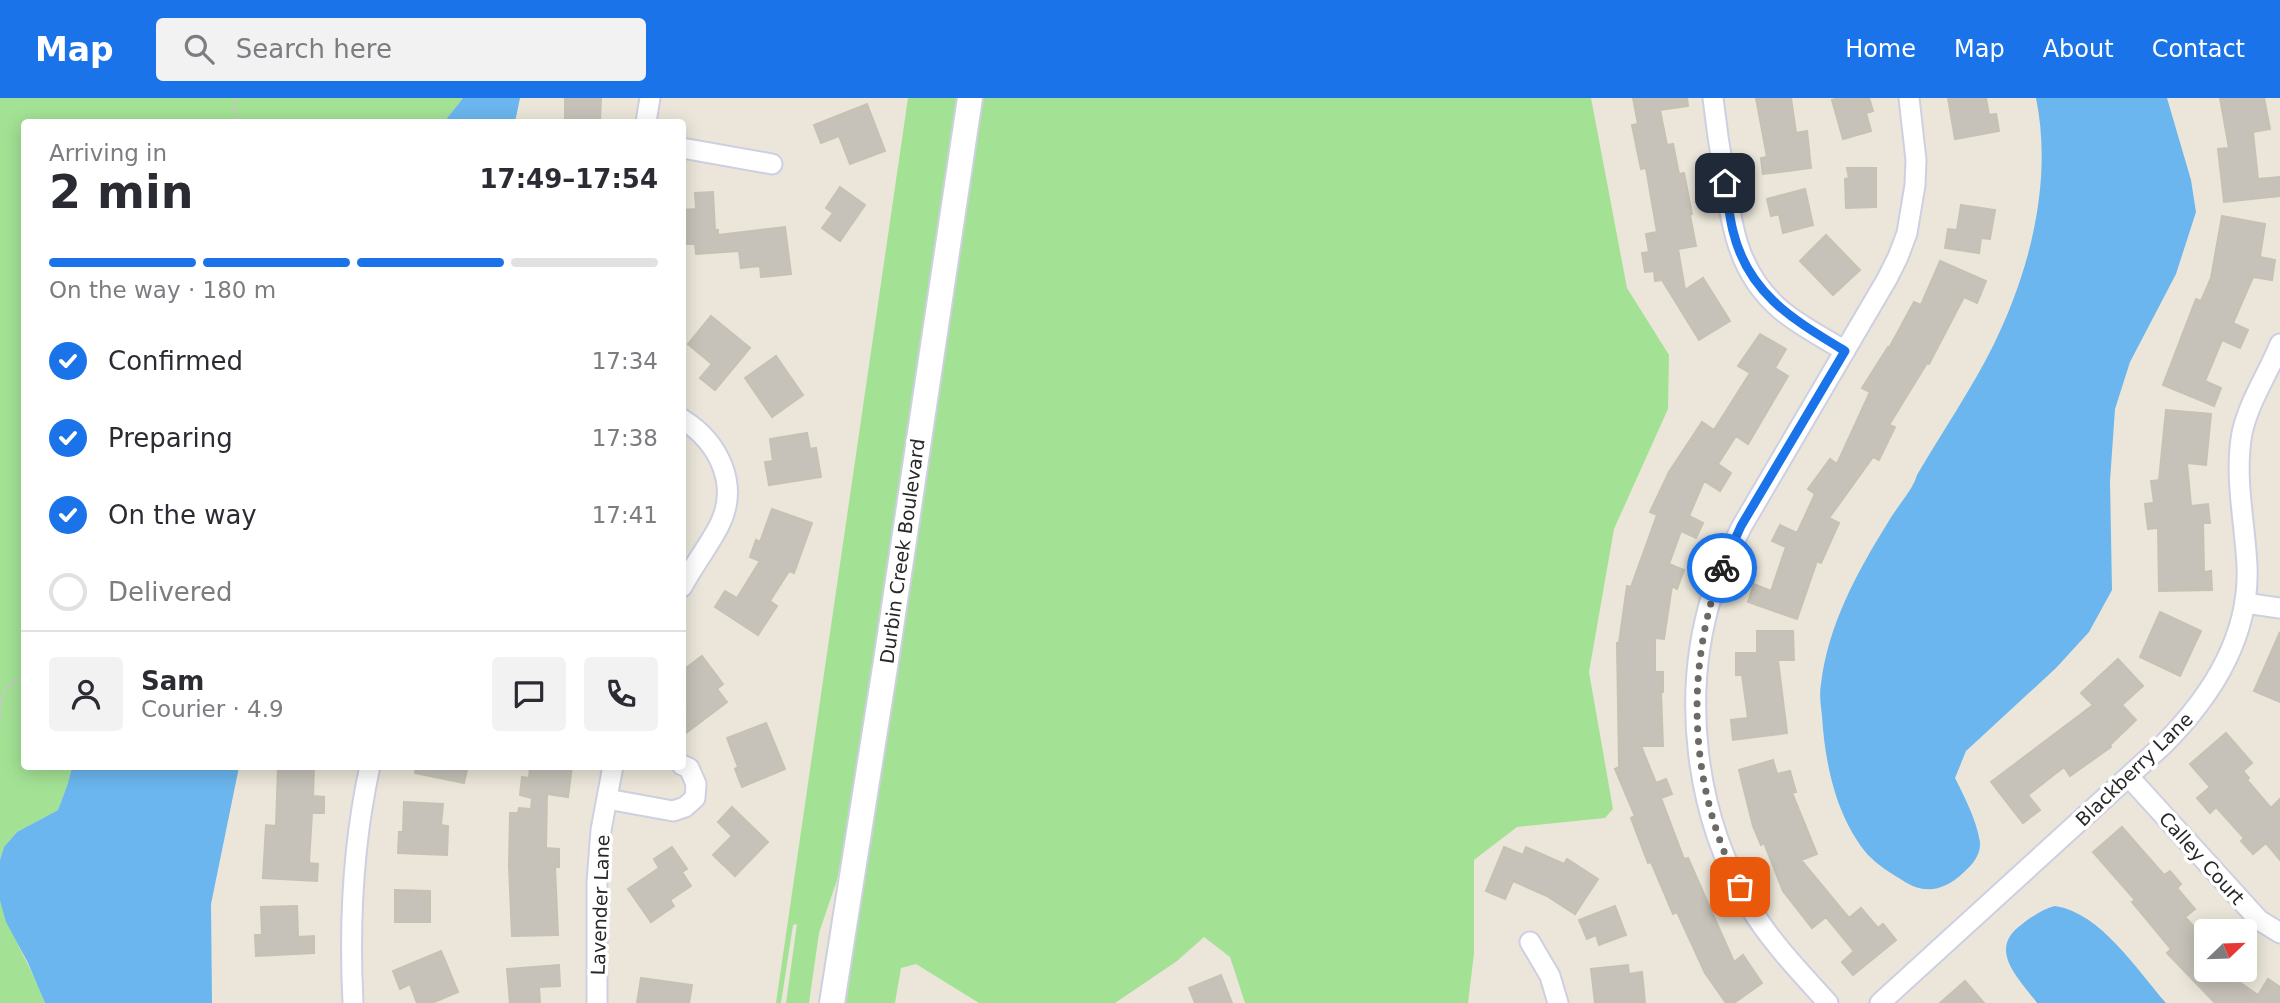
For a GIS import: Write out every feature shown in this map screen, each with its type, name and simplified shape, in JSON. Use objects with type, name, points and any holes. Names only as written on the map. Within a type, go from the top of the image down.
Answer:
[{"type":"street","points":[[646,119],[650,98]]},
{"type":"street","name":"Durbin Creek Boulevard","points":[[832,1003],[970,98]]},
{"type":"street","points":[[1713,98],[1732,231],[1750,274],[1780,309],[1845,351]]},
{"type":"street","points":[[1828,1003],[1765,930],[1732,871],[1716,830],[1705,789],[1696,716],[1697,685],[1702,640],[1712,595],[1725,560],[1741,526],[1887,279],[1907,233],[1916,185],[1909,98]]},
{"type":"street","points":[[686,149],[772,164]]},
{"type":"street","name":"Blackberry Lane","points":[[1880,1003],[2129,777],[2188,720],[2209,691],[2234,642],[2245,603],[2247,569],[2239,457],[2242,432],[2249,408],[2280,344]]},
{"type":"street","points":[[686,422],[702,433],[716,451],[725,472],[727,494],[719,526],[686,580]]},
{"type":"street","points":[[2245,603],[2280,608]]},
{"type":"street","points":[[607,799],[673,811],[685,807],[695,798],[696,784],[686,767]]},
{"type":"street","points":[[353,1003],[352,906],[369,770]]},
{"type":"street","name":"Lavender Lane","points":[[597,1003],[597,881],[612,770]]},
{"type":"street","name":"Calley Court","points":[[2129,777],[2259,920],[2280,933]]},
{"type":"street","points":[[1530,942],[1550,976],[1558,1003]]},
{"type":"path","points":[[236,98],[234,107],[236,119]]},
{"type":"path","points":[[0,721],[0,698],[4,689],[21,678]]},
{"type":"green space","points":[[0,98],[463,98],[446,119],[21,119],[21,770],[71,770],[58,810],[17,832],[4,847],[0,860]]},
{"type":"green space","points":[[908,98],[961,98],[866,728],[837,880],[819,933],[809,1003],[786,1003],[797,924],[793,925],[781,1003],[776,1003]]},
{"type":"green space","points":[[981,98],[1591,98],[1627,288],[1669,355],[1668,409],[1614,529],[1589,672],[1613,809],[1605,818],[1517,827],[1474,860],[1474,953],[1468,1003],[1245,1003],[1230,957],[1204,937],[1177,961],[1115,1003],[979,1003],[916,964],[901,968],[895,1003],[846,1003]]},
{"type":"green space","points":[[0,901],[10,927],[45,1003],[0,1003]]},
{"type":"water","points":[[463,98],[520,98],[516,119],[446,119]]},
{"type":"water","points":[[2036,98],[2167,98],[2191,180],[2196,212],[2176,274],[2130,362],[2115,409],[2110,481],[2112,590],[2089,632],[2056,668],[1966,751],[1955,778],[1976,825],[1979,851],[1973,863],[1949,884],[1934,889],[1918,888],[1889,872],[1868,855],[1848,824],[1829,771],[1820,700],[1821,684],[1830,642],[1854,581],[1966,395],[1993,346],[2018,287],[2035,225],[2040,193],[2041,129]]},
{"type":"water","points":[[71,770],[238,770],[211,904],[212,1003],[45,1003],[6,922],[0,901],[0,860],[4,847],[17,832],[58,810]]},
{"type":"water","points":[[2055,906],[2088,919],[2102,931],[2130,959],[2166,1003],[2037,1003],[2015,974],[2006,954],[2007,944],[2011,935],[2021,925]]},
{"type":"building","points":[[565,98],[601,98],[600,119],[565,119]]},
{"type":"building","points":[[1633,98],[1687,98],[1688,106],[1660,110],[1667,145],[1673,144],[1679,174],[1684,173],[1692,214],[1690,215],[1696,246],[1678,249],[1685,290],[1703,278],[1730,321],[1699,340],[1662,280],[1655,281],[1654,271],[1645,272],[1642,253],[1649,252],[1646,234],[1657,232],[1646,168],[1641,169],[1632,125],[1638,124]]},
{"type":"building","points":[[1756,98],[1791,98],[1796,133],[1807,131],[1811,168],[1763,174],[1761,158],[1767,157]]},
{"type":"building","points":[[1869,98],[1873,111],[1866,113],[1871,131],[1843,139],[1832,100]]},
{"type":"building","points":[[1948,98],[1986,98],[1989,115],[1996,114],[1999,131],[1955,139]]},
{"type":"building","points":[[2220,98],[2264,98],[2270,129],[2253,132],[2258,179],[2279,177],[2280,196],[2224,202],[2218,149],[2229,148]]},
{"type":"building","points":[[867,104],[885,151],[850,164],[839,136],[821,143],[814,125]]},
{"type":"building","points":[[1847,168],[1876,168],[1876,207],[1846,208],[1845,179],[1849,178]]},
{"type":"building","points":[[840,187],[865,205],[840,241],[822,228],[833,213],[826,208]]},
{"type":"building","points":[[1805,189],[1813,225],[1783,233],[1779,214],[1771,216],[1767,199]]},
{"type":"building","points":[[713,192],[715,230],[718,230],[718,235],[785,227],[791,274],[761,277],[760,266],[741,268],[739,251],[696,254],[695,244],[686,244],[686,210],[696,209],[695,193]]},
{"type":"building","points":[[1961,205],[1995,210],[1990,239],[1981,238],[1979,253],[1945,248],[1948,229],[1957,230]]},
{"type":"building","points":[[2222,216],[2265,224],[2260,257],[2275,260],[2272,280],[2253,277],[2233,323],[2248,330],[2240,348],[2222,340],[2205,381],[2221,388],[2214,406],[2163,385],[2196,299],[2201,301],[2211,278]]},
{"type":"building","points":[[1826,235],[1860,270],[1833,295],[1800,261]]},
{"type":"building","points":[[1940,261],[1986,281],[1977,303],[1964,297],[1929,364],[1927,363],[1889,425],[1895,427],[1879,460],[1873,457],[1829,518],[1839,523],[1821,563],[1817,561],[1797,619],[1748,602],[1754,584],[1771,591],[1786,547],[1772,541],[1780,525],[1797,533],[1815,494],[1808,489],[1830,459],[1837,464],[1870,392],[1862,388],[1889,348],[1914,302],[1921,305]]},
{"type":"building","points":[[711,316],[750,348],[715,390],[700,378],[712,364],[688,344]]},
{"type":"building","points":[[1760,334],[1786,349],[1775,368],[1788,376],[1748,444],[1736,436],[1718,464],[1731,473],[1720,491],[1704,481],[1689,516],[1703,523],[1696,538],[1681,531],[1669,564],[1684,570],[1677,589],[1672,586],[1664,639],[1655,638],[1655,672],[1663,672],[1663,746],[1641,746],[1656,783],[1666,779],[1672,794],[1661,798],[1684,859],[1688,858],[1734,962],[1743,955],[1762,983],[1734,1003],[1726,1003],[1705,973],[1677,912],[1673,914],[1651,862],[1648,863],[1631,818],[1635,816],[1615,769],[1619,767],[1617,643],[1627,586],[1631,587],[1657,515],[1650,512],[1669,472],[1702,422],[1714,430],[1750,373],[1738,366]]},
{"type":"building","points":[[776,356],[803,395],[772,417],[745,378]]},
{"type":"building","points":[[2166,410],[2211,414],[2206,465],[2187,463],[2191,506],[2208,504],[2210,523],[2203,523],[2204,572],[2211,571],[2212,590],[2159,591],[2158,528],[2148,529],[2145,504],[2154,503],[2151,481],[2159,480]]},
{"type":"building","points":[[807,433],[810,449],[816,448],[821,477],[769,485],[765,462],[773,461],[770,439]]},
{"type":"building","points":[[772,509],[812,523],[794,573],[789,571],[770,601],[777,606],[758,635],[715,607],[725,591],[737,598],[760,561],[750,557],[756,540],[760,542]]},
{"type":"building","points":[[2160,612],[2201,631],[2180,676],[2140,657]]},
{"type":"building","points":[[1757,631],[1793,631],[1794,660],[1778,660],[1787,733],[1733,740],[1731,720],[1748,718],[1742,675],[1736,675],[1736,653],[1757,653]]},
{"type":"building","points":[[2280,632],[2280,702],[2254,691]]},
{"type":"building","points":[[702,656],[723,684],[717,689],[727,702],[686,733],[688,708],[686,668]]},
{"type":"building","points":[[2118,659],[2143,686],[2122,705],[2136,720],[2111,747],[2070,776],[2064,767],[2028,795],[2040,810],[2023,823],[1991,782],[2093,705],[2081,693]]},
{"type":"building","points":[[766,723],[785,769],[742,787],[727,738]]},
{"type":"building","points":[[2226,733],[2252,763],[2243,771],[2249,778],[2247,780],[2271,808],[2280,799],[2280,860],[2266,843],[2253,854],[2241,841],[2244,838],[2216,807],[2210,813],[2197,798],[2210,787],[2190,764]]},
{"type":"building","points":[[1773,760],[1777,774],[1790,771],[1796,792],[1792,793],[1817,854],[1801,860],[1849,918],[1861,908],[1878,928],[1883,924],[1896,940],[1853,975],[1842,962],[1854,951],[1826,917],[1812,928],[1783,891],[1764,843],[1761,845],[1753,826],[1739,770]]},
{"type":"building","points":[[278,770],[314,770],[313,796],[324,797],[324,813],[312,813],[309,863],[318,864],[317,881],[263,878],[266,825],[276,826]]},
{"type":"building","points":[[415,770],[467,770],[464,783],[415,773]]},
{"type":"building","points":[[530,770],[571,770],[568,797],[547,794],[546,848],[559,849],[559,867],[555,867],[558,935],[512,936],[510,813],[518,813],[519,808],[531,809],[532,798],[520,795],[522,777],[529,778]]},
{"type":"building","points":[[404,802],[443,804],[441,825],[448,826],[447,855],[398,853],[399,832],[403,832]]},
{"type":"building","points":[[732,807],[768,842],[735,876],[713,855],[732,836],[718,822]]},
{"type":"building","points":[[2122,827],[2164,875],[2170,871],[2181,884],[2177,888],[2195,909],[2185,917],[2194,927],[2194,981],[2167,953],[2171,949],[2132,902],[2135,900],[2093,852]]},
{"type":"building","points":[[672,847],[687,869],[682,872],[691,886],[670,900],[674,906],[651,922],[628,889],[659,868],[654,859]]},
{"type":"building","points":[[1504,847],[1523,855],[1526,847],[1564,864],[1567,859],[1598,879],[1575,914],[1547,896],[1513,881],[1505,899],[1486,891]]},
{"type":"building","points":[[395,890],[430,891],[430,922],[395,922]]},
{"type":"building","points":[[297,906],[298,937],[314,936],[314,953],[256,956],[255,935],[262,935],[261,907]]},
{"type":"building","points":[[1615,906],[1626,935],[1599,945],[1596,935],[1587,939],[1579,920]]},
{"type":"building","points":[[441,951],[458,992],[432,1003],[417,1003],[410,984],[400,989],[393,971]]},
{"type":"building","points":[[559,965],[560,986],[539,987],[540,1003],[510,1003],[507,969]]},
{"type":"building","points":[[1628,965],[1629,974],[1642,972],[1645,1003],[1595,1003],[1591,969]]},
{"type":"building","points":[[1221,975],[1232,1003],[1195,1003],[1189,988]]},
{"type":"building","points":[[641,978],[692,985],[689,1003],[637,1003]]},
{"type":"building","points":[[2268,979],[2280,987],[2280,1003],[2215,1003],[2195,982],[2239,982],[2258,995]]},
{"type":"building","points":[[1965,981],[1984,1003],[1940,1003]]},
{"type":"way so far","points":[[1722,568],[1712,595],[1702,640],[1696,716],[1705,789],[1716,830],[1740,887]]},
{"type":"route","points":[[1722,568],[1741,526],[1845,351],[1780,309],[1750,274],[1732,231],[1725,183]]}]
